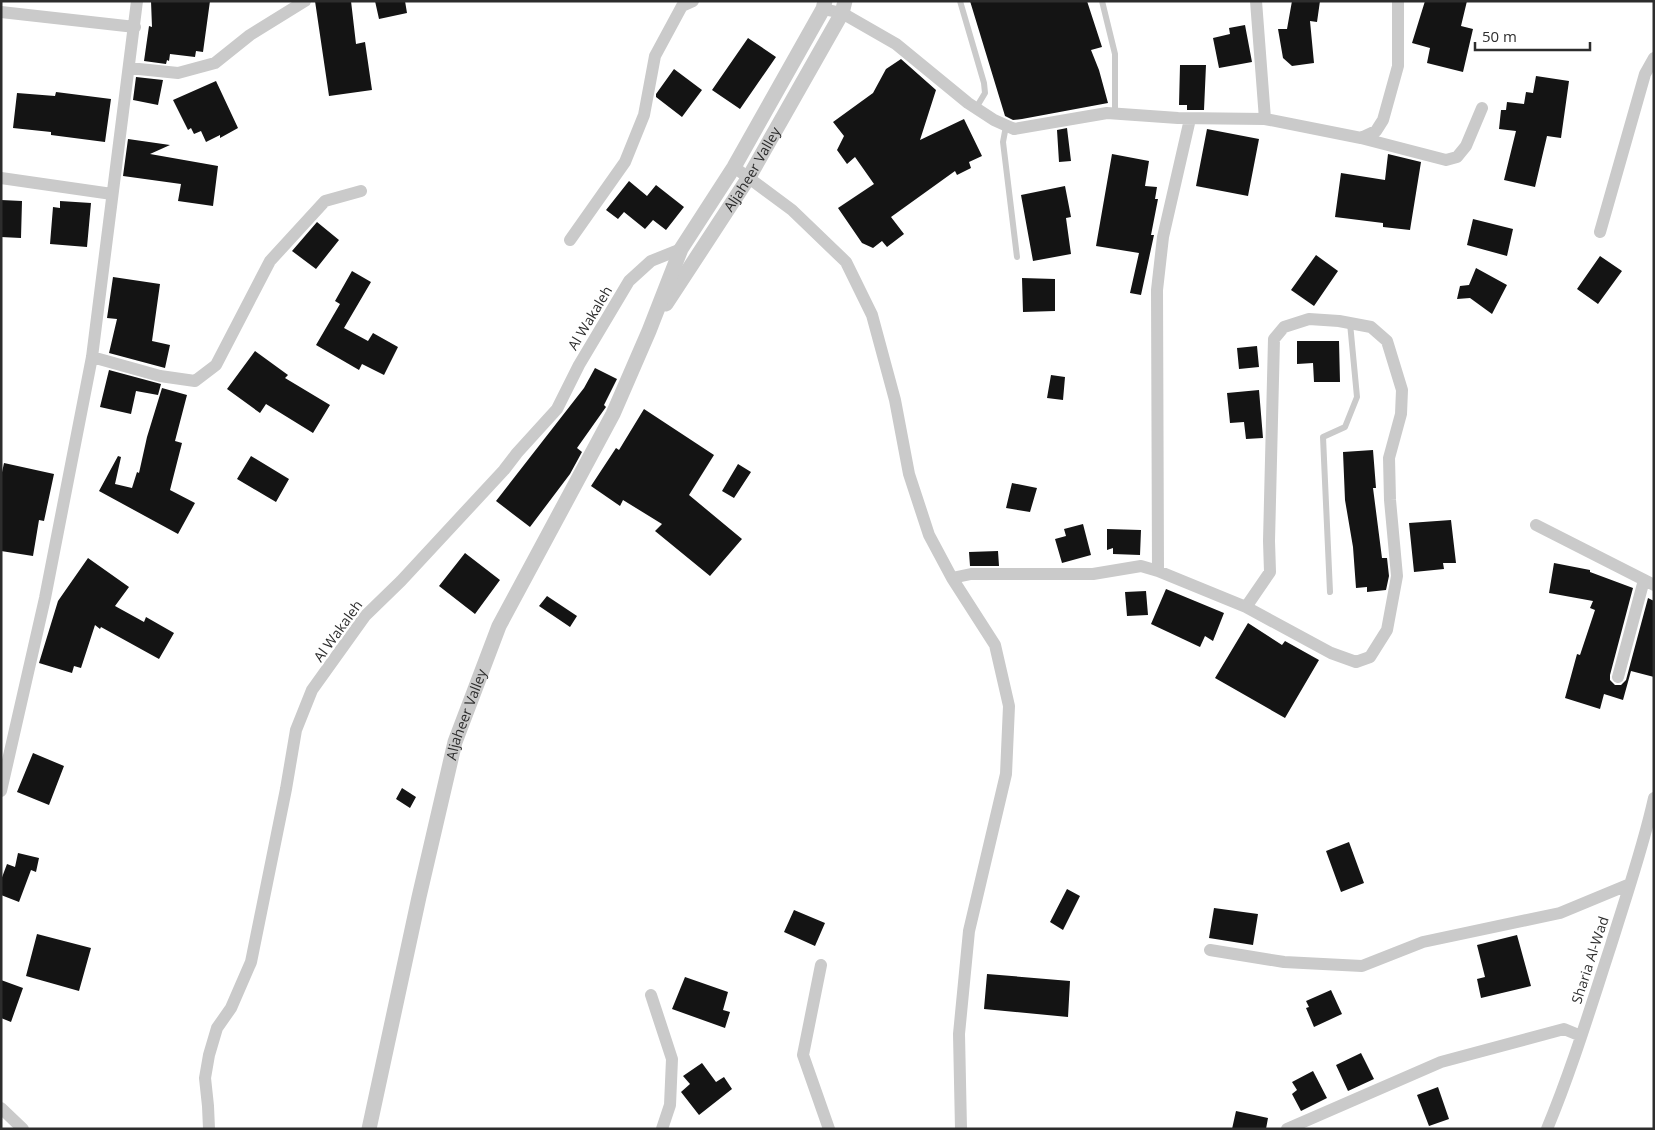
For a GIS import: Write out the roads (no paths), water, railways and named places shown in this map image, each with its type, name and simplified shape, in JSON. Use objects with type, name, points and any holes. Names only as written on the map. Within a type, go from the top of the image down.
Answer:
[{"type":"street","points":[[1,791],[45,598],[92,357],[137,1]]},
{"type":"street","points":[[129,68],[178,73],[215,63],[250,35],[304,1]]},
{"type":"street","points":[[570,240],[625,162],[644,115],[655,56],[682,6],[692,1]]},
{"type":"street","points":[[1256,1],[1265,119]]},
{"type":"street","points":[[1361,138],[1376,131],[1383,120],[1398,66],[1398,1]]},
{"type":"street","points":[[824,5],[844,7],[896,44],[976,108],[994,120],[1014,129],[1107,113],[1190,118],[1265,119],[1361,138],[1446,160],[1457,157],[1466,146],[1482,108]]},
{"type":"street","name":"Aljaheer Valley","points":[[369,1129],[419,897],[455,742],[499,626],[613,414],[681,249],[734,167],[824,5]]},
{"type":"street","name":"Aljaheer Valley","points":[[649,330],[749,177],[844,7]]},
{"type":"street","points":[[1,12],[135,27]]},
{"type":"street","points":[[1600,232],[1645,74],[1654,58]]},
{"type":"street","points":[[1158,571],[1157,290],[1163,237],[1190,118]]},
{"type":"street","points":[[734,167],[792,210],[846,262],[872,314],[896,400],[909,474],[929,535],[952,578],[995,645],[1010,706],[1006,774],[969,931],[959,1034],[960,1129]]},
{"type":"street","points":[[1,178],[112,194]]},
{"type":"street","points":[[92,357],[160,376],[195,381],[216,365],[270,261],[325,201],[361,191]]},
{"type":"street","name":"Al Wakaleh","points":[[209,1129],[205,1078],[209,1055],[218,1028],[231,1008],[251,962],[296,730],[312,690],[365,616],[401,581],[504,470],[557,409],[579,365],[630,281],[651,261],[681,249]]},
{"type":"street","points":[[952,578],[971,574],[1093,574],[1141,566],[1158,571],[1246,607],[1331,654],[1356,662],[1370,657],[1387,630],[1397,576],[1390,500],[1389,458],[1401,414],[1402,390],[1387,341],[1371,328],[1339,320],[1309,319],[1284,327],[1274,339],[1269,541],[1270,572],[1246,607]]},
{"type":"street","points":[[1536,525],[1649,582],[1618,677]]},
{"type":"street","name":"Sharia Al-Wad","points":[[1547,1129],[1581,1036],[1630,884],[1650,831],[1654,798]]},
{"type":"street","points":[[1210,950],[1284,962],[1362,966],[1424,942],[1560,913],[1630,884]]},
{"type":"street","points":[[821,965],[803,1055],[829,1129]]},
{"type":"street","points":[[650,995],[672,1059],[670,1105],[662,1129]]},
{"type":"street","points":[[1287,1129],[1441,1062],[1564,1029],[1581,1036]]},
{"type":"street","points":[[1,1108],[23,1129]]},
{"type":"lane","points":[[960,1],[984,83],[985,93],[976,108]]},
{"type":"lane","points":[[1102,1],[1115,54],[1115,114]]},
{"type":"lane","points":[[1006,126],[1004,142],[1017,257]]},
{"type":"lane","points":[[1330,592],[1323,437],[1345,427],[1357,397],[1350,323]]}]
